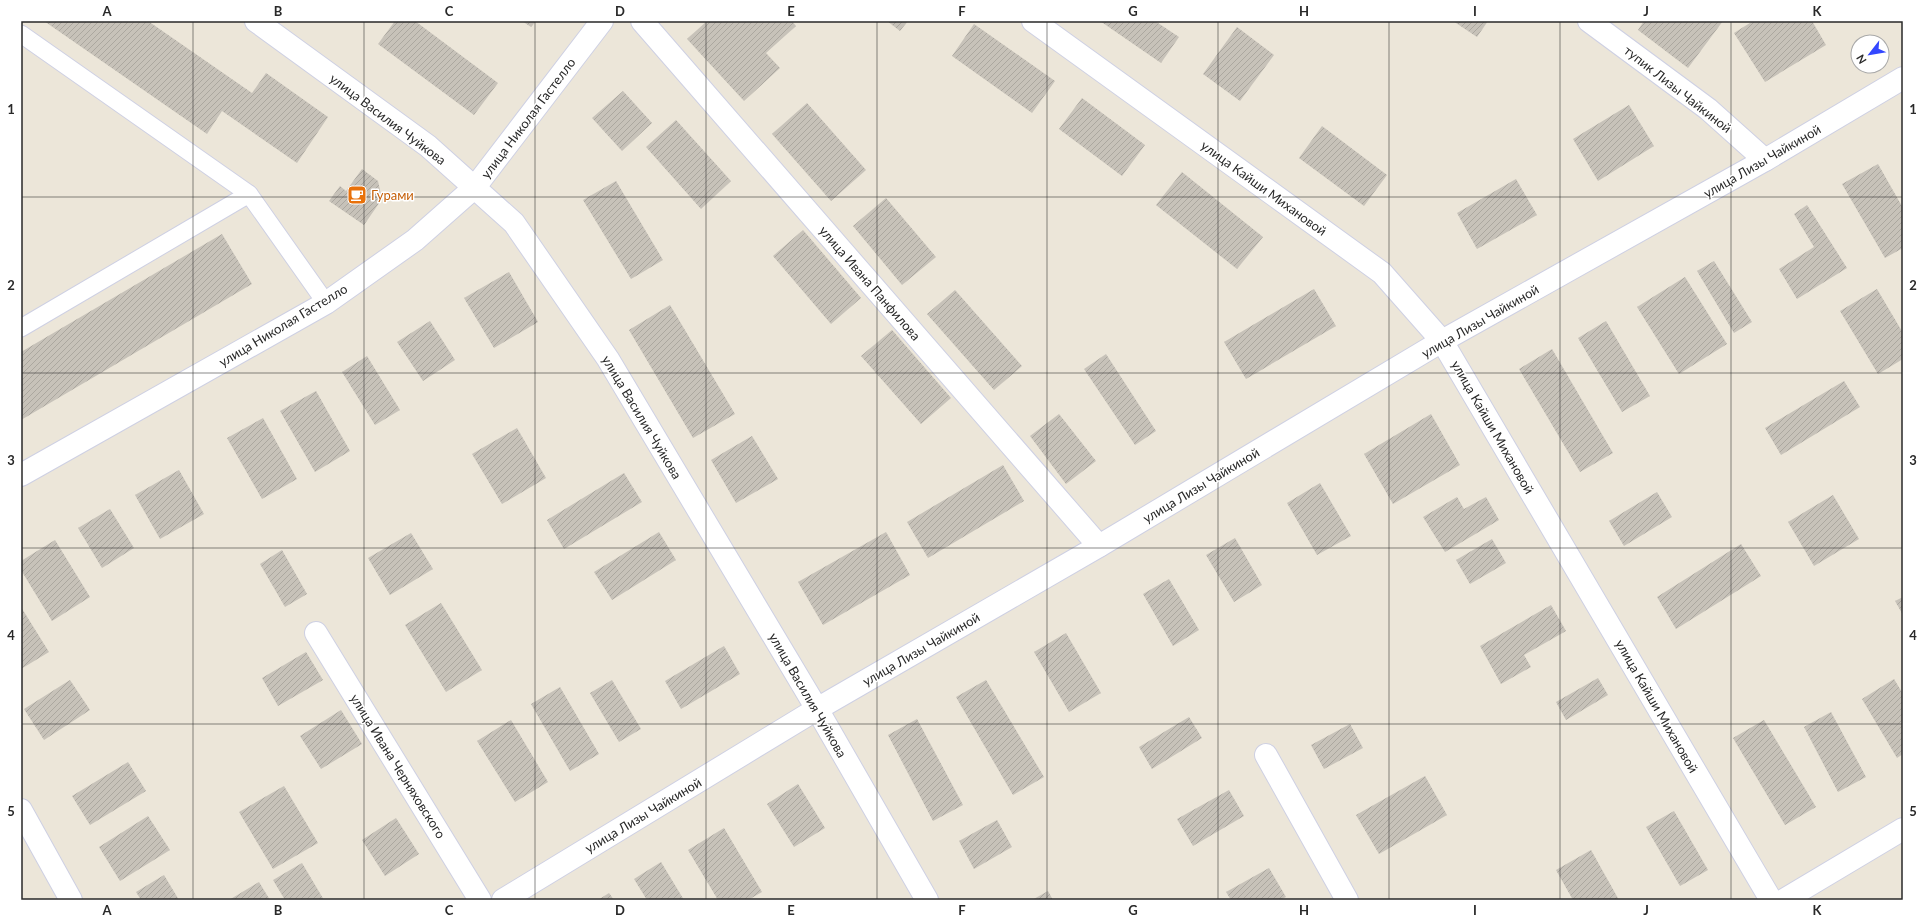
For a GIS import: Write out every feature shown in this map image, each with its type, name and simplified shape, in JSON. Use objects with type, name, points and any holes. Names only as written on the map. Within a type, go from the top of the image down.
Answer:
[{"type":"street","name":"улица Василия Чуйкова","points":[[256,21],[428,146],[514,223],[608,359],[817,709],[927,900]]},
{"type":"street","name":"улица Николая Гастелло","points":[[21,475],[326,302],[415,240],[475,188],[602,21]]},
{"type":"street","name":"улица Ивана Панфилова","points":[[642,21],[1099,546]]},
{"type":"street","name":"тупик Лизы Чайкиной","points":[[1589,21],[1708,109],[1765,160]]},
{"type":"street","name":"улица Кайши Михановой","points":[[1044,24],[1382,273],[1442,341],[1772,900]]},
{"type":"street","name":"улица Лизы Чайкиной","points":[[503,900],[817,709],[1099,546],[1442,341],[1765,160],[1903,78]]},
{"type":"street","name":"улица Ивана Черняховского","points":[[316,633],[480,900]]},
{"type":"street","points":[[1266,755],[1347,900]]},
{"type":"street","points":[[21,810],[71,900]]},
{"type":"street","points":[[1784,900],[1903,830]]},
{"type":"lane","points":[[21,34],[249,194],[326,302]]},
{"type":"lane","points":[[21,328],[249,194]]},
{"type":"building","points":[[44,21],[148,21],[252,93],[266,73],[328,117],[297,163],[222,111],[207,134]]},
{"type":"building","points":[[395,21],[415,21],[498,83],[474,115],[378,44]]},
{"type":"building","points":[[522,21],[536,21],[531,27]]},
{"type":"building","points":[[707,21],[792,21],[796,26],[766,53],[780,68],[744,101],[687,39]]},
{"type":"building","points":[[887,21],[908,21],[900,31]]},
{"type":"building","points":[[1100,21],[1155,21],[1179,37],[1161,63]]},
{"type":"building","points":[[1453,21],[1488,21],[1477,37]]},
{"type":"building","points":[[1644,21],[1723,21],[1688,68],[1638,30]]},
{"type":"building","points":[[1753,21],[1812,21],[1826,45],[1765,82],[1734,33]]},
{"type":"building","points":[[974,24],[1055,81],[1032,113],[952,56]]},
{"type":"building","points":[[1237,27],[1274,55],[1240,101],[1203,74]]},
{"type":"building","points":[[623,91],[652,123],[622,151],[592,118]]},
{"type":"building","points":[[1082,98],[1145,145],[1122,176],[1059,129]]},
{"type":"building","points":[[807,103],[866,170],[831,201],[772,134]]},
{"type":"building","points":[[1629,105],[1654,146],[1598,181],[1573,139]]},
{"type":"building","points":[[676,120],[731,181],[701,209],[646,147]]},
{"type":"building","points":[[1322,126],[1387,175],[1364,206],[1299,158]]},
{"type":"building","points":[[1878,164],[1903,208],[1903,248],[1885,258],[1842,184]]},
{"type":"building","name":"Гурами","points":[[362,169],[378,181],[382,199],[364,225],[329,201],[340,186],[346,191]]},
{"type":"building","points":[[1182,172],[1263,237],[1237,269],[1156,205]]},
{"type":"building","points":[[1516,179],[1537,215],[1477,249],[1457,213]]},
{"type":"building","points":[[616,181],[663,260],[631,279],[583,200]]},
{"type":"building","points":[[886,198],[936,257],[902,285],[853,226]]},
{"type":"building","points":[[1807,205],[1847,268],[1797,299],[1779,269],[1814,247],[1794,214]]},
{"type":"building","points":[[803,230],[861,298],[831,324],[773,256]]},
{"type":"building","points":[[222,234],[252,284],[21,420],[21,352]]},
{"type":"building","points":[[1714,261],[1752,322],[1734,333],[1697,271]]},
{"type":"building","points":[[509,272],[538,322],[494,348],[464,298]]},
{"type":"building","points":[[1685,277],[1727,344],[1679,374],[1637,307]]},
{"type":"building","points":[[1314,289],[1336,326],[1246,379],[1224,342]]},
{"type":"building","points":[[1877,289],[1903,333],[1903,359],[1878,374],[1840,311]]},
{"type":"building","points":[[955,290],[1022,366],[994,390],[927,314]]},
{"type":"building","points":[[670,305],[735,414],[693,438],[629,330]]},
{"type":"building","points":[[430,321],[455,360],[423,381],[397,342]]},
{"type":"building","points":[[1606,321],[1650,396],[1622,412],[1578,338]]},
{"type":"building","points":[[892,330],[951,398],[921,424],[861,356]]},
{"type":"building","points":[[1552,349],[1613,453],[1580,472],[1519,369]]},
{"type":"building","points":[[1106,354],[1156,431],[1135,445],[1084,369]]},
{"type":"building","points":[[367,356],[400,410],[375,425],[342,372]]},
{"type":"building","points":[[1844,381],[1860,407],[1781,455],[1765,428]]},
{"type":"building","points":[[316,391],[350,451],[315,472],[280,411]]},
{"type":"building","points":[[1059,414],[1096,461],[1066,484],[1030,436]]},
{"type":"building","points":[[1431,414],[1460,465],[1393,504],[1364,454]]},
{"type":"building","points":[[263,418],[297,479],[262,499],[227,438]]},
{"type":"building","points":[[517,428],[546,478],[502,504],[472,454]]},
{"type":"building","points":[[752,436],[778,479],[736,503],[711,460]]},
{"type":"building","points":[[1003,465],[1024,501],[928,558],[907,522]]},
{"type":"building","points":[[179,470],[204,514],[160,539],[135,495]]},
{"type":"building","points":[[624,473],[642,502],[564,549],[547,520]]},
{"type":"building","points":[[1320,483],[1351,536],[1317,555],[1287,503]]},
{"type":"building","points":[[1657,492],[1672,517],[1624,546],[1609,521]]},
{"type":"building","points":[[1833,495],[1859,539],[1814,566],[1788,522]]},
{"type":"building","points":[[1457,497],[1464,509],[1486,497],[1499,520],[1445,552],[1423,517]]},
{"type":"building","points":[[110,509],[134,548],[102,568],[78,528]]},
{"type":"building","points":[[659,532],[676,560],[612,600],[594,572]]},
{"type":"building","points":[[886,532],[910,575],[823,625],[798,582]]},
{"type":"building","points":[[411,533],[433,569],[390,595],[368,558]]},
{"type":"building","points":[[1235,538],[1262,585],[1234,602],[1206,555]]},
{"type":"building","points":[[1492,539],[1506,563],[1470,584],[1456,560]]},
{"type":"building","points":[[55,540],[90,597],[52,621],[21,570],[21,561]]},
{"type":"building","points":[[1741,544],[1761,576],[1676,629],[1657,597]]},
{"type":"building","points":[[282,550],[307,594],[285,607],[260,564]]},
{"type":"building","points":[[1169,579],[1199,630],[1173,646],[1143,594]]},
{"type":"building","points":[[1903,597],[1903,615],[1895,601]]},
{"type":"building","points":[[441,603],[482,670],[446,692],[405,625]]},
{"type":"building","points":[[1551,605],[1566,631],[1524,655],[1531,667],[1501,684],[1480,646]]},
{"type":"building","points":[[21,607],[49,652],[21,669]]},
{"type":"building","points":[[1066,633],[1101,693],[1069,712],[1034,652]]},
{"type":"building","points":[[724,646],[740,674],[681,709],[665,681]]},
{"type":"building","points":[[306,652],[323,680],[278,706],[262,678]]},
{"type":"building","points":[[1598,678],[1608,695],[1566,720],[1556,702]]},
{"type":"building","points":[[1894,679],[1903,694],[1903,754],[1897,758],[1862,699]]},
{"type":"building","points":[[70,680],[90,710],[44,740],[24,709]]},
{"type":"building","points":[[612,680],[641,729],[619,742],[590,693]]},
{"type":"building","points":[[986,680],[1044,777],[1013,795],[956,697]]},
{"type":"building","points":[[560,687],[599,754],[570,771],[531,704]]},
{"type":"building","points":[[341,710],[362,744],[321,769],[300,736]]},
{"type":"building","points":[[1831,712],[1866,777],[1838,792],[1804,727]]},
{"type":"building","points":[[1189,717],[1202,738],[1152,769],[1139,747]]},
{"type":"building","points":[[917,719],[963,805],[933,821],[888,735]]},
{"type":"building","points":[[511,720],[548,782],[515,802],[477,741]]},
{"type":"building","points":[[1764,720],[1816,807],[1785,825],[1733,738]]},
{"type":"building","points":[[1350,724],[1363,748],[1324,769],[1311,745]]},
{"type":"building","points":[[128,762],[146,791],[90,825],[72,796]]},
{"type":"building","points":[[1425,776],[1447,815],[1379,854],[1356,815]]},
{"type":"building","points":[[798,784],[825,828],[794,847],[767,804]]},
{"type":"building","points":[[284,786],[318,843],[273,869],[239,812]]},
{"type":"building","points":[[1229,790],[1244,816],[1193,846],[1177,819]]},
{"type":"building","points":[[1674,811],[1708,870],[1680,886],[1646,827]]},
{"type":"building","points":[[148,816],[170,850],[120,881],[99,847]]},
{"type":"building","points":[[396,818],[419,854],[385,876],[362,840]]},
{"type":"building","points":[[997,820],[1012,847],[974,869],[959,841]]},
{"type":"building","points":[[724,828],[762,892],[748,900],[718,900],[688,850]]},
{"type":"building","points":[[1591,850],[1619,900],[1573,900],[1556,870]]},
{"type":"building","points":[[661,862],[684,900],[647,900],[634,879]]},
{"type":"building","points":[[302,863],[324,900],[285,900],[273,880]]},
{"type":"building","points":[[1269,868],[1286,897],[1280,900],[1231,900],[1226,892]]},
{"type":"building","points":[[164,875],[179,900],[141,900],[136,892]]},
{"type":"building","points":[[259,882],[270,900],[229,900]]},
{"type":"building","points":[[1048,891],[1053,900],[1032,900]]},
{"type":"building","points":[[609,893],[614,900],[598,900]]},
{"type":"place","name":"Гурами","points":[[357,195]]}]
